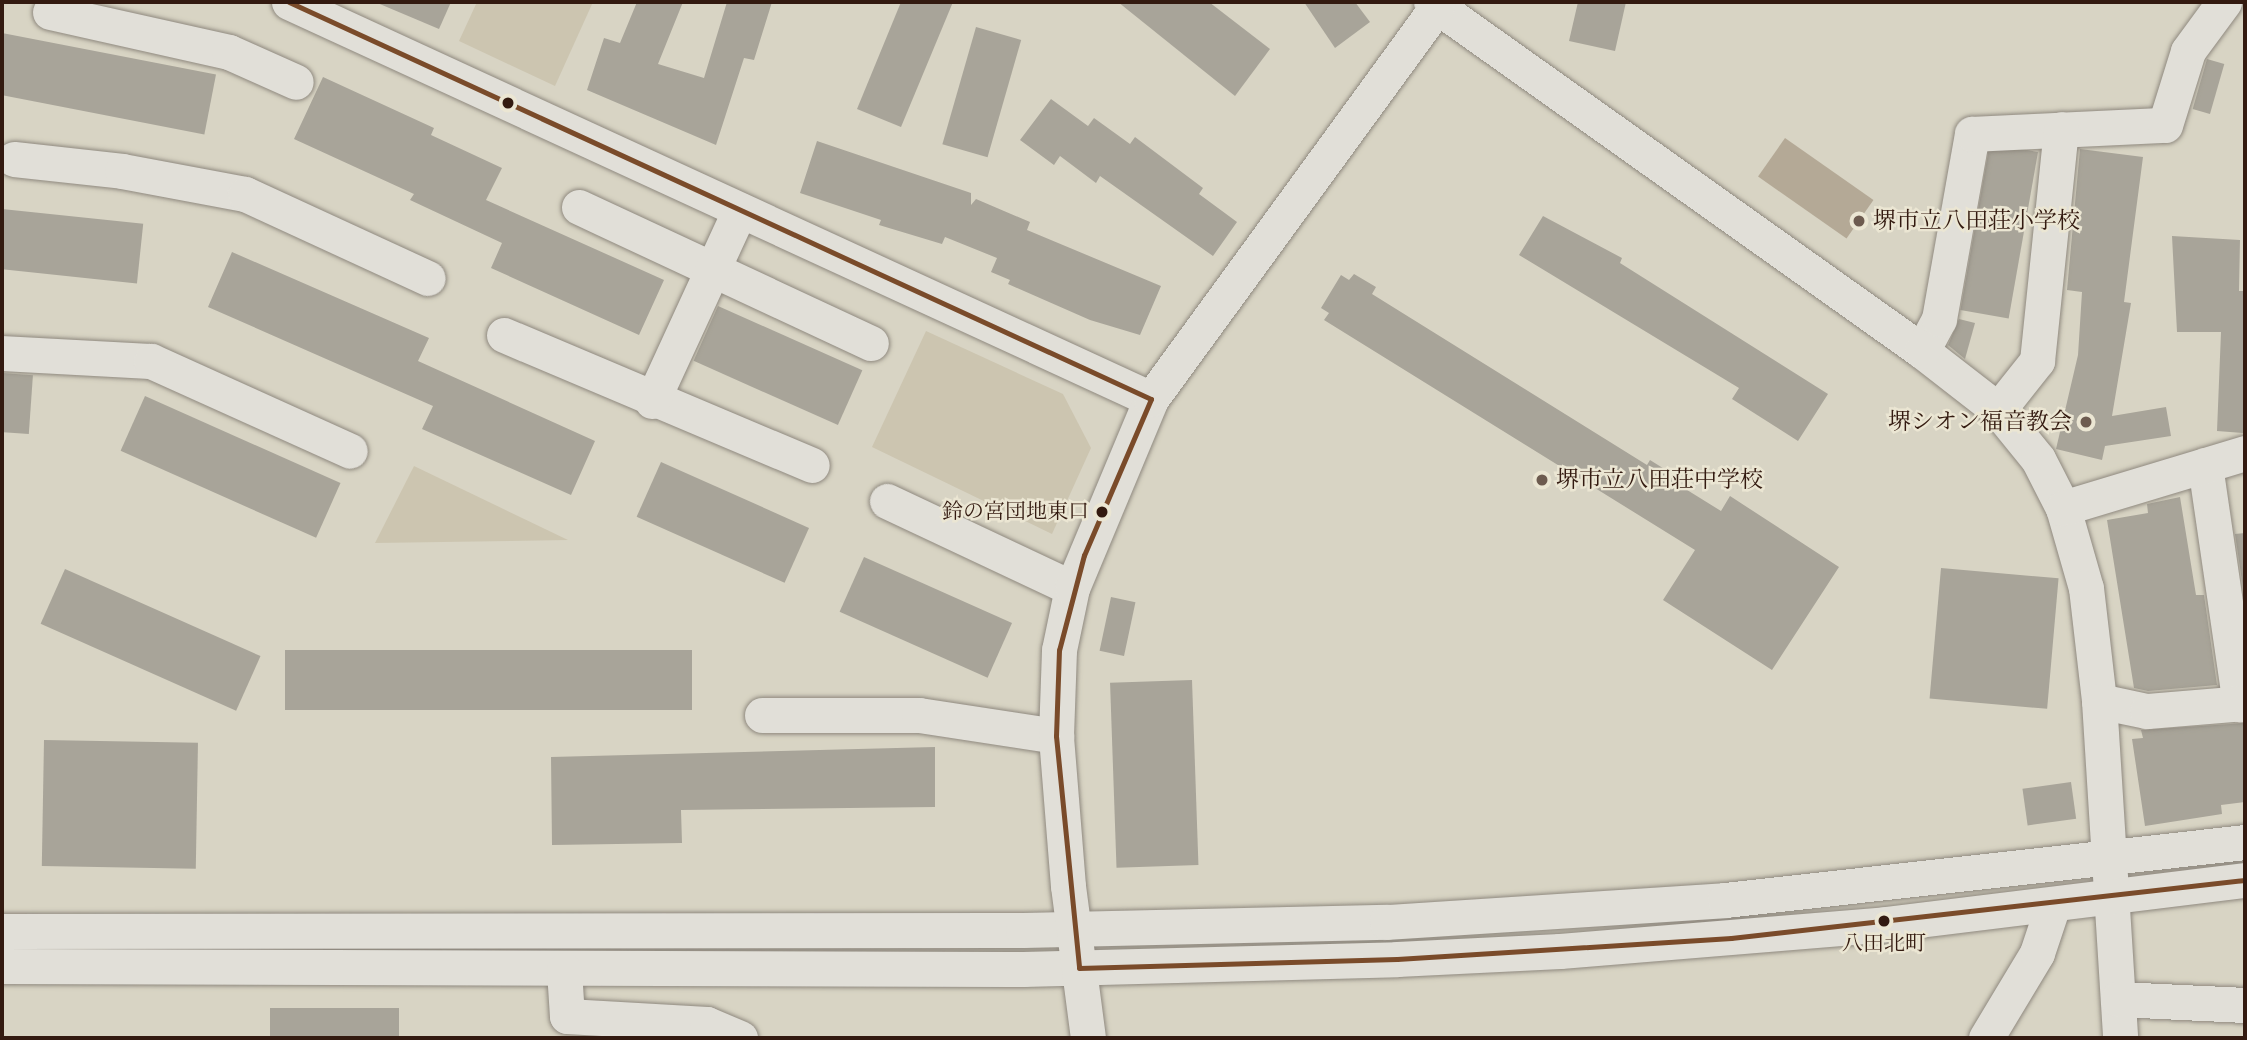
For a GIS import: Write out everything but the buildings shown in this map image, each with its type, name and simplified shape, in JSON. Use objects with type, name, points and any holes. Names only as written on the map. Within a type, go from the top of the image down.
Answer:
[{"type":"street","points":[[289,2],[1151,399]]},
{"type":"street","points":[[1922,351],[1939,319],[1972,134],[2165,125],[2188,51],[2224,2]]},
{"type":"street","points":[[1088,1038],[1073,929],[1056,736],[1059,650],[1072,588],[1151,399],[1434,4],[1922,351],[1998,410],[2038,459],[2063,508],[2086,588],[2099,701],[2120,1038]]},
{"type":"street","points":[[50,12],[229,52],[296,82]]},
{"type":"street","points":[[1998,410],[2037,361],[2062,129]]},
{"type":"street","points":[[14,159],[122,171],[245,194],[428,278]]},
{"type":"street","points":[[579,207],[871,343]]},
{"type":"street","points":[[652,401],[740,210]]},
{"type":"street","points":[[503,335],[652,401],[812,465]]},
{"type":"street","points":[[2,353],[151,361],[350,451]]},
{"type":"street","points":[[2063,508],[2245,453]]},
{"type":"street","points":[[2099,701],[2147,711],[2243,704],[2234,581],[2205,465]]},
{"type":"street","points":[[887,501],[1072,588]]},
{"type":"street","points":[[762,715],[919,715],[1056,736]]},
{"type":"street","points":[[2,931],[1073,929],[1387,922],[1724,900],[2245,842]]},
{"type":"street","points":[[2,966],[564,970],[1079,968],[1560,951],[2053,905],[2111,895],[2245,880]]},
{"type":"street","points":[[1986,1038],[2037,953],[2053,905]]},
{"type":"street","points":[[564,970],[567,1016],[605,1027],[708,1024],[740,1038]]},
{"type":"street","points":[[2118,999],[2245,1005]]},
{"type":"shaded area","points":[[477,2],[593,2],[555,86],[459,41]]},
{"type":"shaded area","points":[[1785,138],[1873,200],[1847,238],[1758,177]]},
{"type":"shaded area","points":[[926,331],[1063,394],[1091,448],[1052,534],[872,447]]},
{"type":"shaded area","points":[[414,466],[568,540],[375,543]]},
{"type":"transit line","points":[[289,2],[1151,399]]},
{"type":"transit line","points":[[1151,399],[1084,555],[1059,650],[1056,736],[1079,968],[1397,959],[1731,938],[2245,880]]},
{"type":"place","name":"堺市立八田荘小学校","points":[[1859,221]]},
{"type":"place","name":"堺シオン福音教会","points":[[2086,422]]},
{"type":"place","name":"堺市立八田荘中学校","points":[[1542,480]]},
{"type":"place","name":"鈴の宮団地東口","points":[[1102,512]]},
{"type":"place","name":"八田北町","points":[[1884,921]]}]
